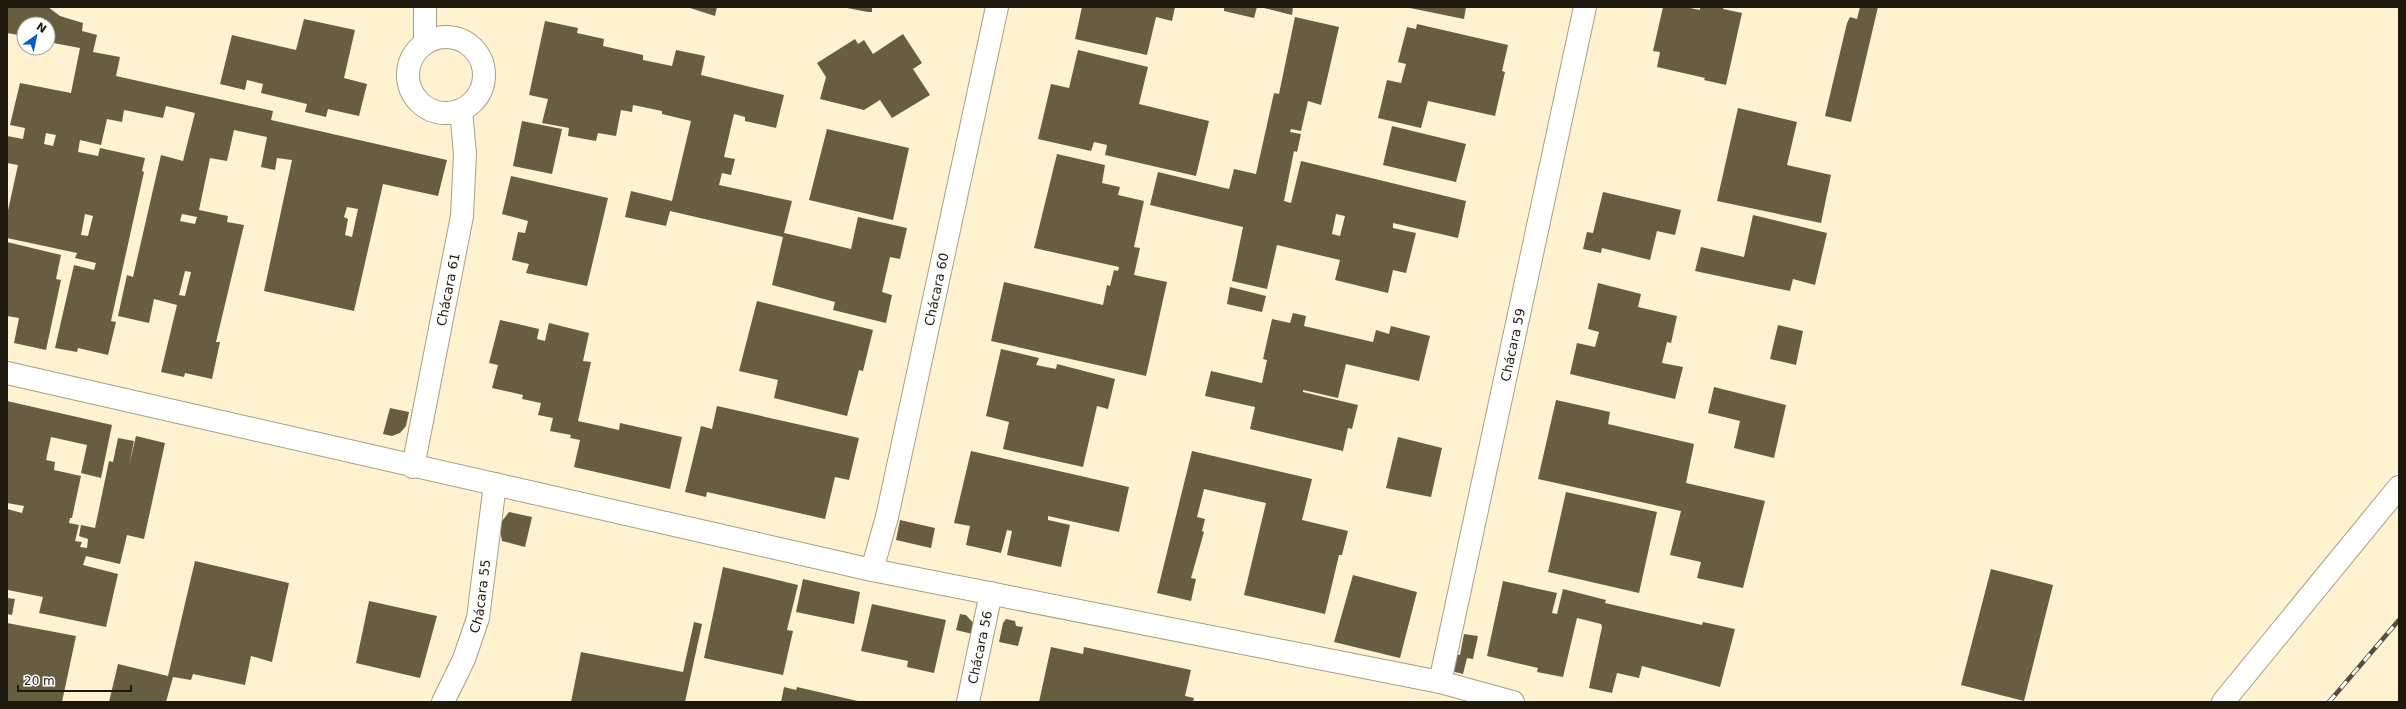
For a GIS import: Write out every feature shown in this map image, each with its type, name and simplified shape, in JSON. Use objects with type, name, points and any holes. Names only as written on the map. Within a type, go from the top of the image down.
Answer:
[{"type":"street","points":[[425,7],[426,43]]},
{"type":"street","name":"Chácara 60","points":[[872,570],[887,517],[997,7]]},
{"type":"street","name":"Chácara 59","points":[[1440,682],[1584,7]]},
{"type":"street","points":[[438,38],[452,38],[465,43],[476,52],[484,78],[480,91],[472,103],[461,110],[447,113],[433,111],[421,104],[412,93],[408,80],[409,65],[415,53],[426,43],[438,38]]},
{"type":"street","name":"Chácara 61","points":[[413,467],[462,216],[465,154],[461,110]]},
{"type":"street","points":[[7,374],[872,570],[1440,682],[1513,702]]},
{"type":"street","name":"Chácara 55","points":[[443,702],[464,659],[478,618],[495,484]]},
{"type":"street","points":[[2223,702],[2399,488]]},
{"type":"street","name":"Chácara 56","points":[[968,702],[991,593]]},
{"type":"building","points":[[7,7],[48,7],[60,16],[83,23],[82,31],[97,35],[93,52],[120,57],[116,76],[273,111],[271,120],[447,160],[438,196],[383,184],[354,311],[264,291],[292,160],[277,158],[275,170],[261,167],[267,137],[234,130],[227,161],[210,158],[199,210],[228,216],[227,222],[244,225],[216,342],[220,342],[212,379],[185,373],[184,377],[161,372],[177,305],[154,299],[149,323],[118,316],[127,275],[133,277],[161,155],[183,161],[195,113],[166,106],[163,118],[124,110],[122,122],[107,119],[101,145],[80,140],[78,152],[98,156],[100,148],[145,158],[142,171],[144,172],[111,321],[116,322],[108,355],[78,348],[77,352],[55,348],[74,265],[94,270],[96,263],[75,258],[77,253],[7,238],[7,215],[18,165],[7,163],[7,136],[23,139],[25,128],[10,125],[20,83],[71,93],[80,48],[56,44],[56,16],[16,16],[16,35],[7,33]],"holes":[[[46,133],[56,135],[53,146],[44,144]],[[347,207],[358,209],[352,237],[345,235],[348,219],[344,217]],[[85,214],[93,216],[88,236],[81,235]],[[182,214],[197,217],[195,224],[180,221]],[[185,271],[191,272],[185,296],[179,295]]]},
{"type":"building","points":[[687,7],[717,7],[715,16]]},
{"type":"building","points":[[872,7],[872,12],[847,8]]},
{"type":"building","points":[[1082,7],[1175,7],[1172,21],[1156,17],[1147,55],[1075,39]]},
{"type":"building","points":[[1224,7],[1257,7],[1254,18],[1224,11]]},
{"type":"building","points":[[1260,7],[1293,7],[1292,15]]},
{"type":"building","points":[[1405,7],[1466,7],[1464,19]]},
{"type":"building","points":[[1663,7],[1685,7],[1700,10],[1700,7],[1724,7],[1723,9],[1742,13],[1726,85],[1704,80],[1705,78],[1657,67],[1660,52],[1653,51]]},
{"type":"building","points":[[1860,7],[1878,7],[1851,122],[1825,116],[1847,23],[1850,17],[1857,19]]},
{"type":"building","points":[[1295,17],[1339,27],[1321,105],[1308,101],[1301,131],[1291,129],[1290,132],[1301,134],[1297,152],[1294,151],[1284,201],[1291,203],[1301,161],[1466,201],[1458,238],[1393,223],[1393,228],[1416,233],[1406,273],[1393,270],[1388,293],[1335,280],[1340,260],[1277,245],[1267,289],[1232,281],[1243,227],[1150,205],[1158,172],[1229,189],[1234,169],[1256,174],[1274,93],[1279,94]],"holes":[[[1336,214],[1345,216],[1340,236],[1332,234]]]},
{"type":"building","points":[[304,19],[355,30],[344,78],[367,84],[359,116],[328,109],[326,117],[305,112],[307,104],[261,93],[263,84],[247,80],[245,90],[220,84],[232,35],[296,50]]},
{"type":"building","points":[[545,21],[578,28],[577,33],[604,39],[603,46],[643,55],[643,60],[672,66],[676,50],[705,56],[701,75],[784,95],[776,128],[745,121],[745,117],[734,114],[724,157],[735,159],[731,175],[722,173],[719,185],[792,201],[784,233],[851,249],[858,217],[907,228],[900,259],[890,257],[882,292],[892,295],[886,323],[833,310],[835,302],[772,285],[783,237],[670,211],[666,226],[625,217],[631,191],[672,201],[691,121],[662,114],[662,111],[633,105],[632,112],[621,110],[616,136],[598,133],[596,141],[568,136],[569,128],[542,123],[548,99],[529,95]]},
{"type":"building","points":[[1417,24],[1508,45],[1502,71],[1505,72],[1495,116],[1428,101],[1421,128],[1378,118],[1387,80],[1401,83],[1406,64],[1398,62],[1407,27],[1416,29]]},
{"type":"building","points":[[903,34],[922,63],[913,69],[930,95],[892,118],[880,100],[864,110],[820,99],[826,77],[817,63],[855,39],[858,44],[864,40],[873,54]]},
{"type":"building","points":[[1078,50],[1148,67],[1139,104],[1209,121],[1196,176],[1105,155],[1107,145],[1094,142],[1091,151],[1038,139],[1051,84],[1069,88]]},
{"type":"building","points":[[1738,108],[1797,122],[1787,165],[1831,175],[1821,223],[1717,201]]},
{"type":"building","points":[[522,121],[562,129],[552,174],[513,166]]},
{"type":"building","points":[[1392,126],[1466,144],[1456,182],[1383,165]]},
{"type":"building","points":[[827,129],[909,148],[893,220],[809,200]]},
{"type":"building","points":[[1057,154],[1105,165],[1102,183],[1120,187],[1118,195],[1144,201],[1134,247],[1140,248],[1134,275],[1167,282],[1146,376],[991,341],[1004,282],[1103,305],[1107,285],[1110,286],[1114,270],[1118,271],[1119,267],[1034,248]]},
{"type":"building","points":[[511,176],[608,198],[587,286],[526,273],[529,264],[512,260],[518,232],[525,233],[528,221],[502,214]]},
{"type":"building","points":[[1603,192],[1681,210],[1675,235],[1657,231],[1650,260],[1602,248],[1601,253],[1583,249],[1587,232],[1593,233]]},
{"type":"building","points":[[1753,215],[1827,233],[1815,285],[1793,279],[1790,291],[1695,271],[1701,247],[1744,257]]},
{"type":"building","points":[[7,242],[61,255],[56,279],[61,280],[46,350],[14,343],[19,318],[7,316]]},
{"type":"building","points":[[1598,283],[1641,294],[1638,307],[1677,316],[1671,343],[1667,342],[1662,363],[1683,367],[1675,399],[1570,374],[1577,343],[1595,347],[1599,332],[1588,329]]},
{"type":"building","points":[[1230,287],[1266,296],[1262,312],[1227,304]]},
{"type":"building","points":[[757,301],[873,330],[863,371],[859,370],[847,416],[774,398],[778,380],[739,371]]},
{"type":"building","points":[[1293,313],[1306,316],[1304,326],[1373,342],[1376,330],[1389,334],[1391,326],[1430,336],[1419,381],[1346,364],[1338,398],[1303,390],[1303,392],[1358,405],[1352,429],[1348,428],[1343,451],[1250,429],[1255,407],[1205,396],[1211,371],[1262,383],[1267,360],[1263,359],[1272,319],[1290,323]]},
{"type":"building","points":[[500,320],[539,329],[537,339],[545,341],[549,323],[589,333],[583,361],[591,362],[578,421],[619,430],[620,423],[682,437],[670,489],[574,467],[580,440],[570,438],[571,435],[550,431],[553,418],[538,415],[541,403],[522,399],[523,395],[492,388],[498,365],[489,363]]},
{"type":"building","points":[[1778,325],[1803,331],[1796,365],[1770,359]]},
{"type":"building","points":[[1001,349],[1039,358],[1036,365],[1056,369],[1057,364],[1115,379],[1108,409],[1097,406],[1083,467],[1003,449],[1009,422],[986,416]]},
{"type":"building","points":[[1714,387],[1786,405],[1774,458],[1734,448],[1740,421],[1708,413]]},
{"type":"building","points":[[1556,400],[1610,412],[1608,424],[1694,444],[1686,483],[1765,501],[1743,588],[1697,578],[1701,562],[1670,555],[1681,511],[1538,479]]},
{"type":"building","points":[[7,401],[112,425],[101,478],[81,473],[87,445],[51,437],[46,460],[55,462],[54,470],[81,476],[72,518],[70,518],[69,523],[79,525],[75,541],[82,542],[80,547],[87,548],[88,539],[79,536],[81,525],[95,528],[109,461],[113,462],[118,438],[134,441],[129,466],[136,436],[165,443],[144,539],[127,535],[120,564],[86,556],[83,565],[118,574],[106,627],[39,613],[43,597],[8,590],[7,593],[7,509],[22,513],[24,506],[7,503]]},
{"type":"building","points":[[717,406],[859,438],[849,480],[835,477],[825,519],[707,492],[706,497],[685,492],[701,426],[712,429]]},
{"type":"building","points":[[390,408],[409,412],[406,426],[400,433],[392,436],[383,434]]},
{"type":"building","points":[[1398,437],[1442,448],[1431,497],[1386,488]]},
{"type":"building","points":[[971,451],[1129,487],[1119,532],[1048,516],[1048,520],[1070,525],[1061,567],[1007,555],[1012,531],[1007,530],[1001,553],[966,545],[970,526],[954,523]]},
{"type":"building","points":[[1192,451],[1312,479],[1302,520],[1348,531],[1342,555],[1339,555],[1325,614],[1244,595],[1266,503],[1204,489],[1197,517],[1205,519],[1202,531],[1204,532],[1191,578],[1196,579],[1191,601],[1157,593]]},
{"type":"building","points":[[1566,492],[1657,512],[1639,593],[1548,572]]},
{"type":"building","points":[[509,512],[532,517],[525,547],[502,541],[499,525]]},
{"type":"building","points":[[900,520],[935,528],[931,548],[896,540]]},
{"type":"building","points":[[195,561],[289,583],[272,662],[251,656],[245,685],[193,674],[191,680],[173,677],[166,702],[109,702],[118,664],[168,676]]},
{"type":"building","points":[[723,567],[798,585],[787,630],[793,631],[783,675],[704,658]]},
{"type":"building","points":[[1991,569],[2053,585],[2024,701],[1961,685]]},
{"type":"building","points":[[1353,575],[1417,592],[1400,658],[1334,642]]},
{"type":"building","points":[[803,579],[860,592],[854,624],[796,612]]},
{"type":"building","points":[[1503,581],[1557,593],[1552,613],[1557,614],[1563,589],[1606,600],[1605,603],[1702,625],[1703,622],[1735,629],[1720,687],[1642,666],[1639,678],[1617,673],[1612,693],[1589,688],[1602,627],[1601,624],[1577,618],[1563,677],[1537,672],[1538,668],[1487,656]]},
{"type":"building","points":[[7,598],[15,599],[12,615],[7,614]]},
{"type":"building","points":[[369,601],[437,616],[420,678],[356,663]]},
{"type":"building","points":[[872,604],[946,620],[934,673],[907,667],[908,661],[861,651]]},
{"type":"building","points":[[960,614],[966,615],[978,628],[981,636],[956,630]]},
{"type":"building","points":[[1006,619],[1015,621],[1016,626],[1023,627],[1018,646],[999,642],[1003,623]]},
{"type":"building","points":[[694,622],[702,624],[685,702],[571,702],[581,652],[683,672]]},
{"type":"building","points":[[7,623],[76,636],[62,702],[7,702]]},
{"type":"building","points":[[1464,634],[1478,636],[1473,659],[1467,658],[1463,674],[1451,671],[1455,654],[1460,655]]},
{"type":"building","points":[[1051,647],[1083,654],[1084,647],[1191,670],[1185,696],[1194,698],[1193,702],[1039,702]]},
{"type":"building","points":[[784,687],[796,690],[797,687],[862,702],[781,702]]},
{"type":"railway","points":[[2329,702],[2399,620]]}]
